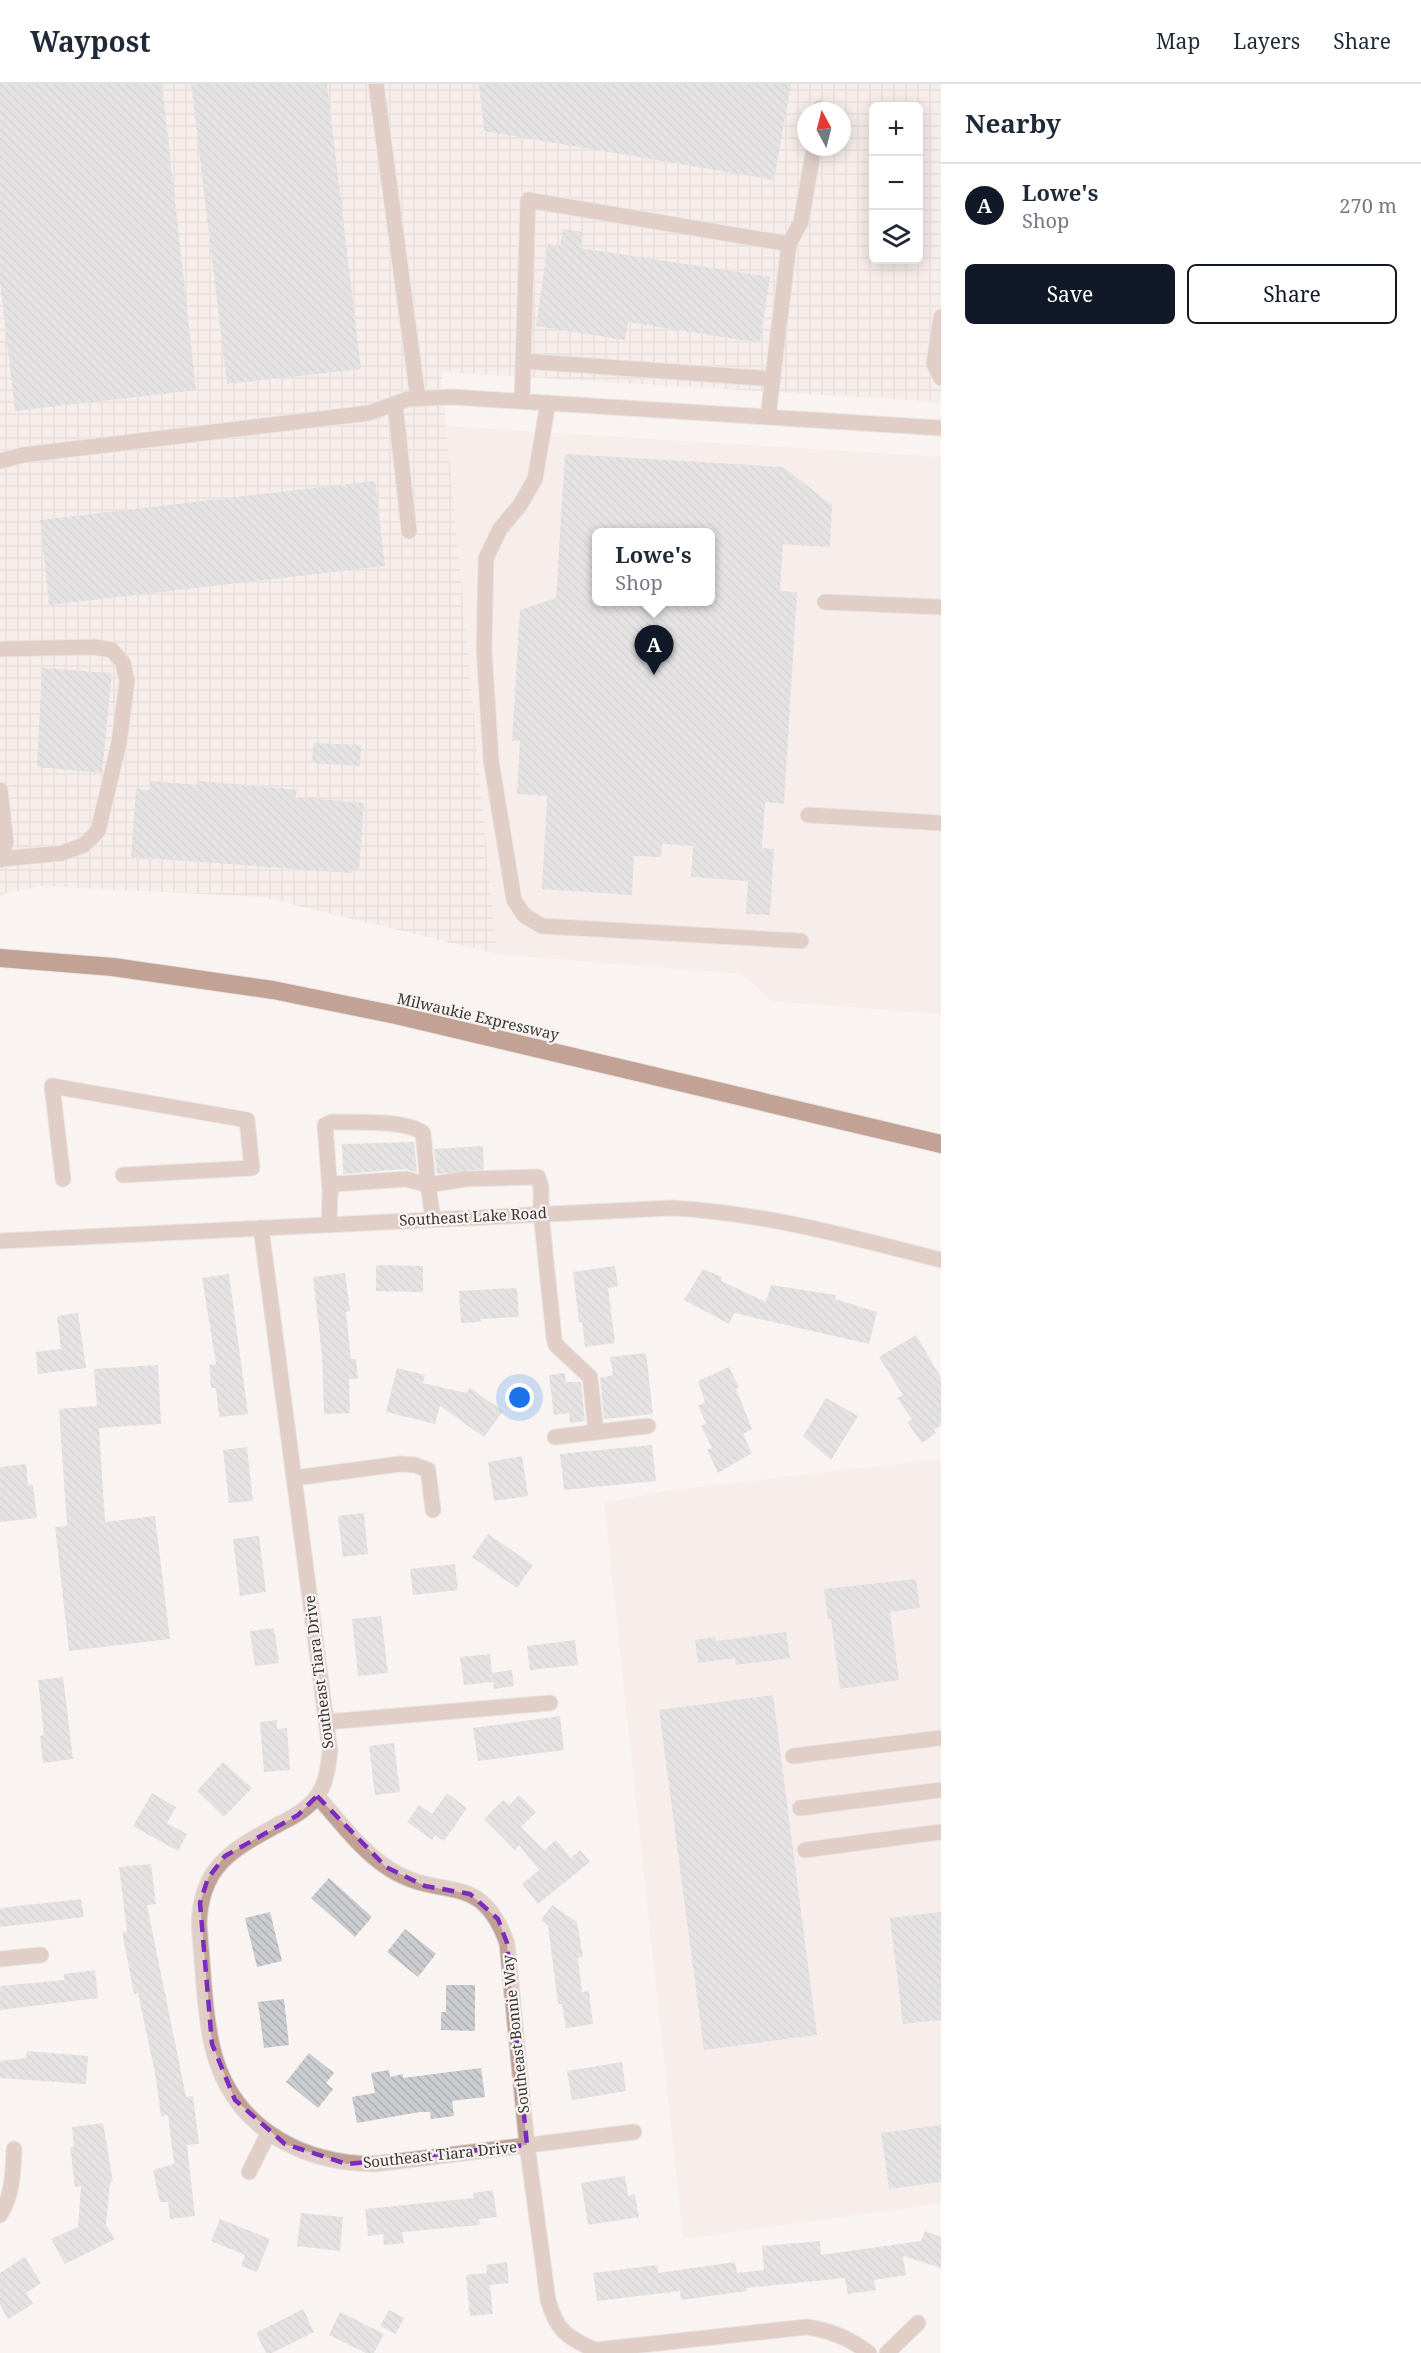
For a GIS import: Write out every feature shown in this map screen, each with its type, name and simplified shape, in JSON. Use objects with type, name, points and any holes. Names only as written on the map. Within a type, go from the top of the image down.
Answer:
[{"type":"highway","name":"Milwaukie Expressway","points":[[0,958],[113,967],[273,990],[396,1016],[941,1144]]},
{"type":"street","points":[[376,84],[418,399]]},
{"type":"street","points":[[768,417],[789,244],[801,222],[812,156]]},
{"type":"street","points":[[522,401],[528,200],[789,244]]},
{"type":"street","points":[[941,317],[934,364],[941,378]]},
{"type":"street","points":[[524,361],[773,379]]},
{"type":"street","points":[[0,461],[23,455],[369,413],[418,399],[452,397],[941,428]]},
{"type":"street","points":[[548,403],[535,479],[520,505],[500,529],[486,558],[484,649],[491,760],[514,900],[524,915],[542,926],[801,941]]},
{"type":"street","points":[[395,404],[409,531]]},
{"type":"street","points":[[825,602],[941,607]]},
{"type":"street","points":[[0,649],[94,647],[112,650],[123,663],[127,681],[119,743],[98,831],[84,845],[62,853],[1,860],[6,842],[0,790]]},
{"type":"street","points":[[808,815],[941,823]]},
{"type":"street","points":[[63,1179],[52,1086],[247,1120],[252,1168],[123,1175]]},
{"type":"street","points":[[328,1225],[333,1188],[324,1134],[325,1125],[332,1122],[417,1129],[423,1133],[433,1219]]},
{"type":"street","points":[[333,1188],[406,1179],[428,1185],[465,1179],[538,1177],[541,1187],[541,1213],[554,1338],[556,1345],[590,1377],[596,1432]]},
{"type":"street","name":"Southeast Lake Road","points":[[0,1241],[664,1208],[741,1213],[805,1225],[941,1260]]},
{"type":"street","name":"Southeast Tiara Drive","points":[[261,1228],[330,1751],[327,1775],[317,1796],[298,1815],[225,1856],[208,1878],[200,1903],[199,1924],[216,2059],[235,2100],[268,2134],[306,2154],[347,2164],[376,2164],[634,2132]]},
{"type":"street","points":[[555,1437],[648,1426]]},
{"type":"street","points":[[294,1478],[400,1464],[415,1465],[428,1470],[433,1510]]},
{"type":"street","points":[[326,1722],[550,1703]]},
{"type":"street","points":[[793,1756],[941,1738]]},
{"type":"street","points":[[800,1808],[941,1790]]},
{"type":"street","name":"Southeast Bonnie Way","points":[[317,1796],[364,1848],[386,1867],[424,1886],[454,1889],[470,1894],[486,1904],[498,1919],[507,1943],[527,2145],[548,2300],[555,2323],[570,2339],[595,2352]]},
{"type":"street","points":[[805,1850],[941,1832]]},
{"type":"street","points":[[0,1959],[41,1955]]},
{"type":"street","points":[[249,2172],[268,2134]]},
{"type":"street","points":[[0,2215],[7,2205],[12,2182],[14,2149]]},
{"type":"street","points":[[887,2353],[918,2323]]},
{"type":"street","points":[[595,2352],[807,2327],[849,2338],[869,2353]]},
{"type":"highlighted area","points":[[317,1796],[386,1867],[425,1886],[470,1894],[498,1919],[507,1943],[527,2145],[347,2164],[285,2144],[235,2100],[212,2044],[200,1903],[208,1878],[225,1856],[298,1815]]},
{"type":"shaded area","points":[[0,84],[941,84],[941,402],[441,372],[497,954],[262,897],[40,886],[0,895]]},
{"type":"shaded area","points":[[446,426],[941,457],[941,1014],[771,1001],[742,974],[497,954]]},
{"type":"shaded area","points":[[941,1459],[941,2203],[683,2239],[604,1503],[664,1491]]},
{"type":"building","points":[[0,84],[162,84],[196,390],[15,411],[0,282]]},
{"type":"building","points":[[191,84],[327,84],[361,369],[227,384]]},
{"type":"building","points":[[479,84],[791,84],[774,180],[484,131]]},
{"type":"building","points":[[563,229],[583,232],[580,248],[770,277],[760,343],[628,322],[625,340],[536,326],[548,244],[560,246]]},
{"type":"building","points":[[565,454],[783,467],[832,505],[830,547],[783,544],[780,591],[797,592],[784,804],[765,802],[762,848],[774,849],[770,915],[746,914],[748,881],[691,877],[693,846],[662,844],[661,857],[634,856],[632,895],[542,889],[547,796],[517,794],[520,741],[512,741],[520,610],[556,598]]},
{"type":"building","points":[[375,481],[385,566],[49,605],[40,520]]},
{"type":"building","points":[[42,668],[112,673],[102,773],[37,767]]},
{"type":"building","points":[[313,743],[361,745],[360,766],[312,763]]},
{"type":"building","points":[[151,781],[197,785],[197,781],[297,790],[296,797],[364,803],[359,870],[352,870],[352,873],[131,857],[136,789],[150,790]]},
{"type":"building","points":[[414,1142],[417,1172],[405,1169],[343,1174],[342,1144]]},
{"type":"building","points":[[483,1146],[484,1169],[437,1174],[434,1149]]},
{"type":"building","points":[[376,1265],[423,1266],[423,1292],[376,1291]]},
{"type":"building","points":[[615,1266],[618,1286],[608,1288],[615,1343],[585,1347],[582,1322],[579,1322],[573,1272]]},
{"type":"building","points":[[703,1269],[722,1277],[721,1281],[766,1302],[771,1285],[836,1295],[835,1299],[877,1312],[869,1344],[734,1313],[729,1324],[684,1300]]},
{"type":"building","points":[[345,1273],[350,1311],[346,1312],[351,1359],[356,1359],[358,1379],[349,1379],[350,1413],[324,1414],[322,1356],[313,1277]]},
{"type":"building","points":[[229,1274],[248,1414],[219,1417],[216,1388],[211,1388],[209,1365],[216,1364],[202,1278]]},
{"type":"building","points":[[517,1288],[519,1317],[480,1319],[481,1322],[461,1323],[459,1291]]},
{"type":"building","points":[[78,1313],[86,1368],[38,1374],[36,1352],[61,1349],[57,1316]]},
{"type":"building","points":[[916,1335],[941,1378],[941,1425],[934,1430],[936,1433],[922,1443],[907,1422],[912,1419],[897,1398],[903,1395],[879,1357]]},
{"type":"building","points":[[646,1353],[653,1414],[604,1419],[600,1378],[613,1375],[610,1357]]},
{"type":"building","points":[[158,1365],[161,1424],[99,1428],[105,1522],[155,1516],[170,1639],[69,1651],[55,1527],[67,1526],[59,1409],[97,1406],[94,1369]]},
{"type":"building","points":[[729,1367],[739,1387],[736,1389],[752,1429],[743,1434],[752,1453],[718,1473],[707,1450],[712,1448],[701,1426],[706,1423],[698,1406],[705,1402],[698,1381]]},
{"type":"building","points":[[397,1368],[425,1375],[423,1383],[466,1393],[470,1388],[503,1411],[484,1437],[440,1406],[435,1424],[386,1412]]},
{"type":"building","points":[[565,1373],[566,1382],[581,1382],[585,1421],[570,1423],[569,1413],[554,1415],[549,1375]]},
{"type":"building","points":[[826,1398],[858,1416],[831,1460],[803,1436]]},
{"type":"building","points":[[652,1445],[656,1481],[564,1490],[560,1454]]},
{"type":"building","points":[[247,1447],[253,1501],[229,1503],[223,1450]]},
{"type":"building","points":[[522,1456],[528,1496],[494,1501],[488,1462]]},
{"type":"building","points":[[26,1464],[28,1485],[33,1485],[37,1518],[0,1522],[0,1467]]},
{"type":"building","points":[[364,1513],[368,1554],[343,1557],[338,1516]]},
{"type":"building","points":[[488,1534],[533,1565],[517,1588],[472,1557]]},
{"type":"building","points":[[259,1536],[266,1592],[240,1596],[233,1539]]},
{"type":"building","points":[[455,1564],[458,1590],[413,1595],[410,1569]]},
{"type":"building","points":[[916,1579],[920,1608],[890,1612],[899,1680],[840,1689],[831,1619],[828,1619],[824,1589]]},
{"type":"building","points":[[381,1616],[388,1673],[358,1676],[352,1619]]},
{"type":"building","points":[[274,1628],[279,1663],[255,1666],[250,1631]]},
{"type":"building","points":[[786,1632],[790,1658],[736,1665],[735,1658],[698,1663],[695,1640],[715,1637],[716,1641]]},
{"type":"building","points":[[575,1640],[578,1665],[530,1670],[527,1646]]},
{"type":"building","points":[[490,1654],[493,1682],[464,1685],[460,1657]]},
{"type":"building","points":[[512,1670],[514,1686],[494,1689],[492,1673]]},
{"type":"building","points":[[63,1677],[73,1759],[43,1763],[40,1736],[44,1735],[38,1680]]},
{"type":"building","points":[[773,1695],[817,2035],[704,2050],[659,1710]]},
{"type":"building","points":[[560,1716],[564,1750],[478,1761],[473,1728]]},
{"type":"building","points":[[277,1720],[277,1729],[287,1728],[290,1770],[264,1772],[260,1722]]},
{"type":"building","points":[[394,1743],[400,1792],[375,1795],[369,1746]]},
{"type":"building","points":[[223,1762],[252,1788],[224,1817],[197,1791]]},
{"type":"building","points":[[152,1793],[176,1807],[167,1823],[187,1834],[178,1851],[133,1826]]},
{"type":"building","points":[[447,1793],[467,1808],[444,1841],[435,1835],[432,1840],[407,1822],[419,1805],[432,1814]]},
{"type":"building","points":[[519,1795],[536,1812],[521,1827],[544,1850],[556,1840],[571,1858],[580,1850],[590,1862],[538,1904],[522,1884],[539,1870],[519,1845],[515,1850],[484,1819],[503,1800],[509,1805]]},
{"type":"building","points":[[151,1864],[156,1904],[147,1905],[186,2097],[193,2096],[199,2144],[187,2145],[195,2216],[170,2219],[168,2202],[160,2202],[153,2170],[174,2164],[168,2115],[161,2116],[156,2078],[138,1993],[134,1994],[122,1932],[127,1931],[119,1867]]},
{"type":"building","points":[[329,1878],[372,1917],[355,1937],[311,1898]]},
{"type":"building","points":[[81,1899],[84,1917],[0,1927],[0,1908]]},
{"type":"building","points":[[552,1905],[577,1922],[583,1957],[578,1958],[582,1992],[589,1991],[593,2024],[566,2028],[562,2004],[558,2004],[548,1926],[541,1920]]},
{"type":"building","points":[[270,1912],[282,1961],[257,1967],[245,1918]]},
{"type":"building","points":[[941,1912],[941,2020],[903,2024],[890,1918]]},
{"type":"building","points":[[405,1929],[436,1954],[418,1977],[387,1952]]},
{"type":"building","points":[[95,1970],[98,1998],[0,2010],[0,1986],[64,1980],[64,1974]]},
{"type":"building","points":[[446,1985],[475,1985],[475,2031],[441,2030],[441,2012],[446,2012]]},
{"type":"building","points":[[284,1999],[289,2045],[264,2048],[258,2002]]},
{"type":"building","points":[[27,2051],[88,2056],[86,2084],[0,2078],[0,2061],[26,2058]]},
{"type":"building","points":[[309,2053],[334,2073],[326,2083],[333,2089],[318,2108],[286,2082]]},
{"type":"building","points":[[622,2062],[626,2091],[572,2100],[567,2071]]},
{"type":"building","points":[[481,2068],[485,2097],[452,2101],[454,2116],[431,2119],[430,2112],[420,2112],[357,2123],[352,2097],[375,2093],[371,2073],[389,2070],[390,2077],[403,2074],[403,2078]]},
{"type":"building","points":[[103,2123],[113,2182],[110,2183],[106,2225],[115,2239],[65,2264],[51,2239],[78,2227],[81,2186],[75,2187],[70,2147],[74,2147],[72,2127]]},
{"type":"building","points":[[941,2125],[941,2182],[889,2189],[881,2133]]},
{"type":"building","points":[[625,2176],[628,2196],[635,2194],[639,2217],[588,2225],[581,2183]]},
{"type":"building","points":[[493,2190],[497,2217],[479,2219],[480,2225],[402,2232],[404,2243],[384,2245],[383,2234],[368,2236],[365,2209],[474,2198],[473,2193]]},
{"type":"building","points":[[301,2213],[343,2217],[340,2251],[297,2246]]},
{"type":"building","points":[[220,2219],[270,2239],[257,2272],[241,2266],[245,2255],[211,2241]]},
{"type":"building","points":[[925,2231],[941,2237],[941,2268],[903,2256],[906,2275],[874,2280],[876,2290],[848,2294],[845,2278],[746,2288],[747,2291],[681,2300],[680,2291],[597,2301],[593,2273],[657,2265],[658,2273],[735,2262],[737,2273],[764,2270],[762,2246],[820,2241],[821,2255],[921,2241]]},
{"type":"building","points":[[25,2257],[41,2283],[26,2293],[33,2304],[8,2319],[0,2305],[0,2273]]},
{"type":"building","points":[[507,2262],[509,2283],[490,2285],[493,2314],[470,2316],[466,2275],[487,2273],[486,2265]]},
{"type":"building","points":[[303,2309],[314,2332],[272,2353],[266,2353],[256,2333]]},
{"type":"building","points":[[389,2310],[404,2318],[396,2334],[380,2326]]},
{"type":"building","points":[[340,2312],[384,2334],[374,2353],[366,2353],[329,2335]]},
{"type":"place","name":"Lowe's","points":[[654,675]]}]
